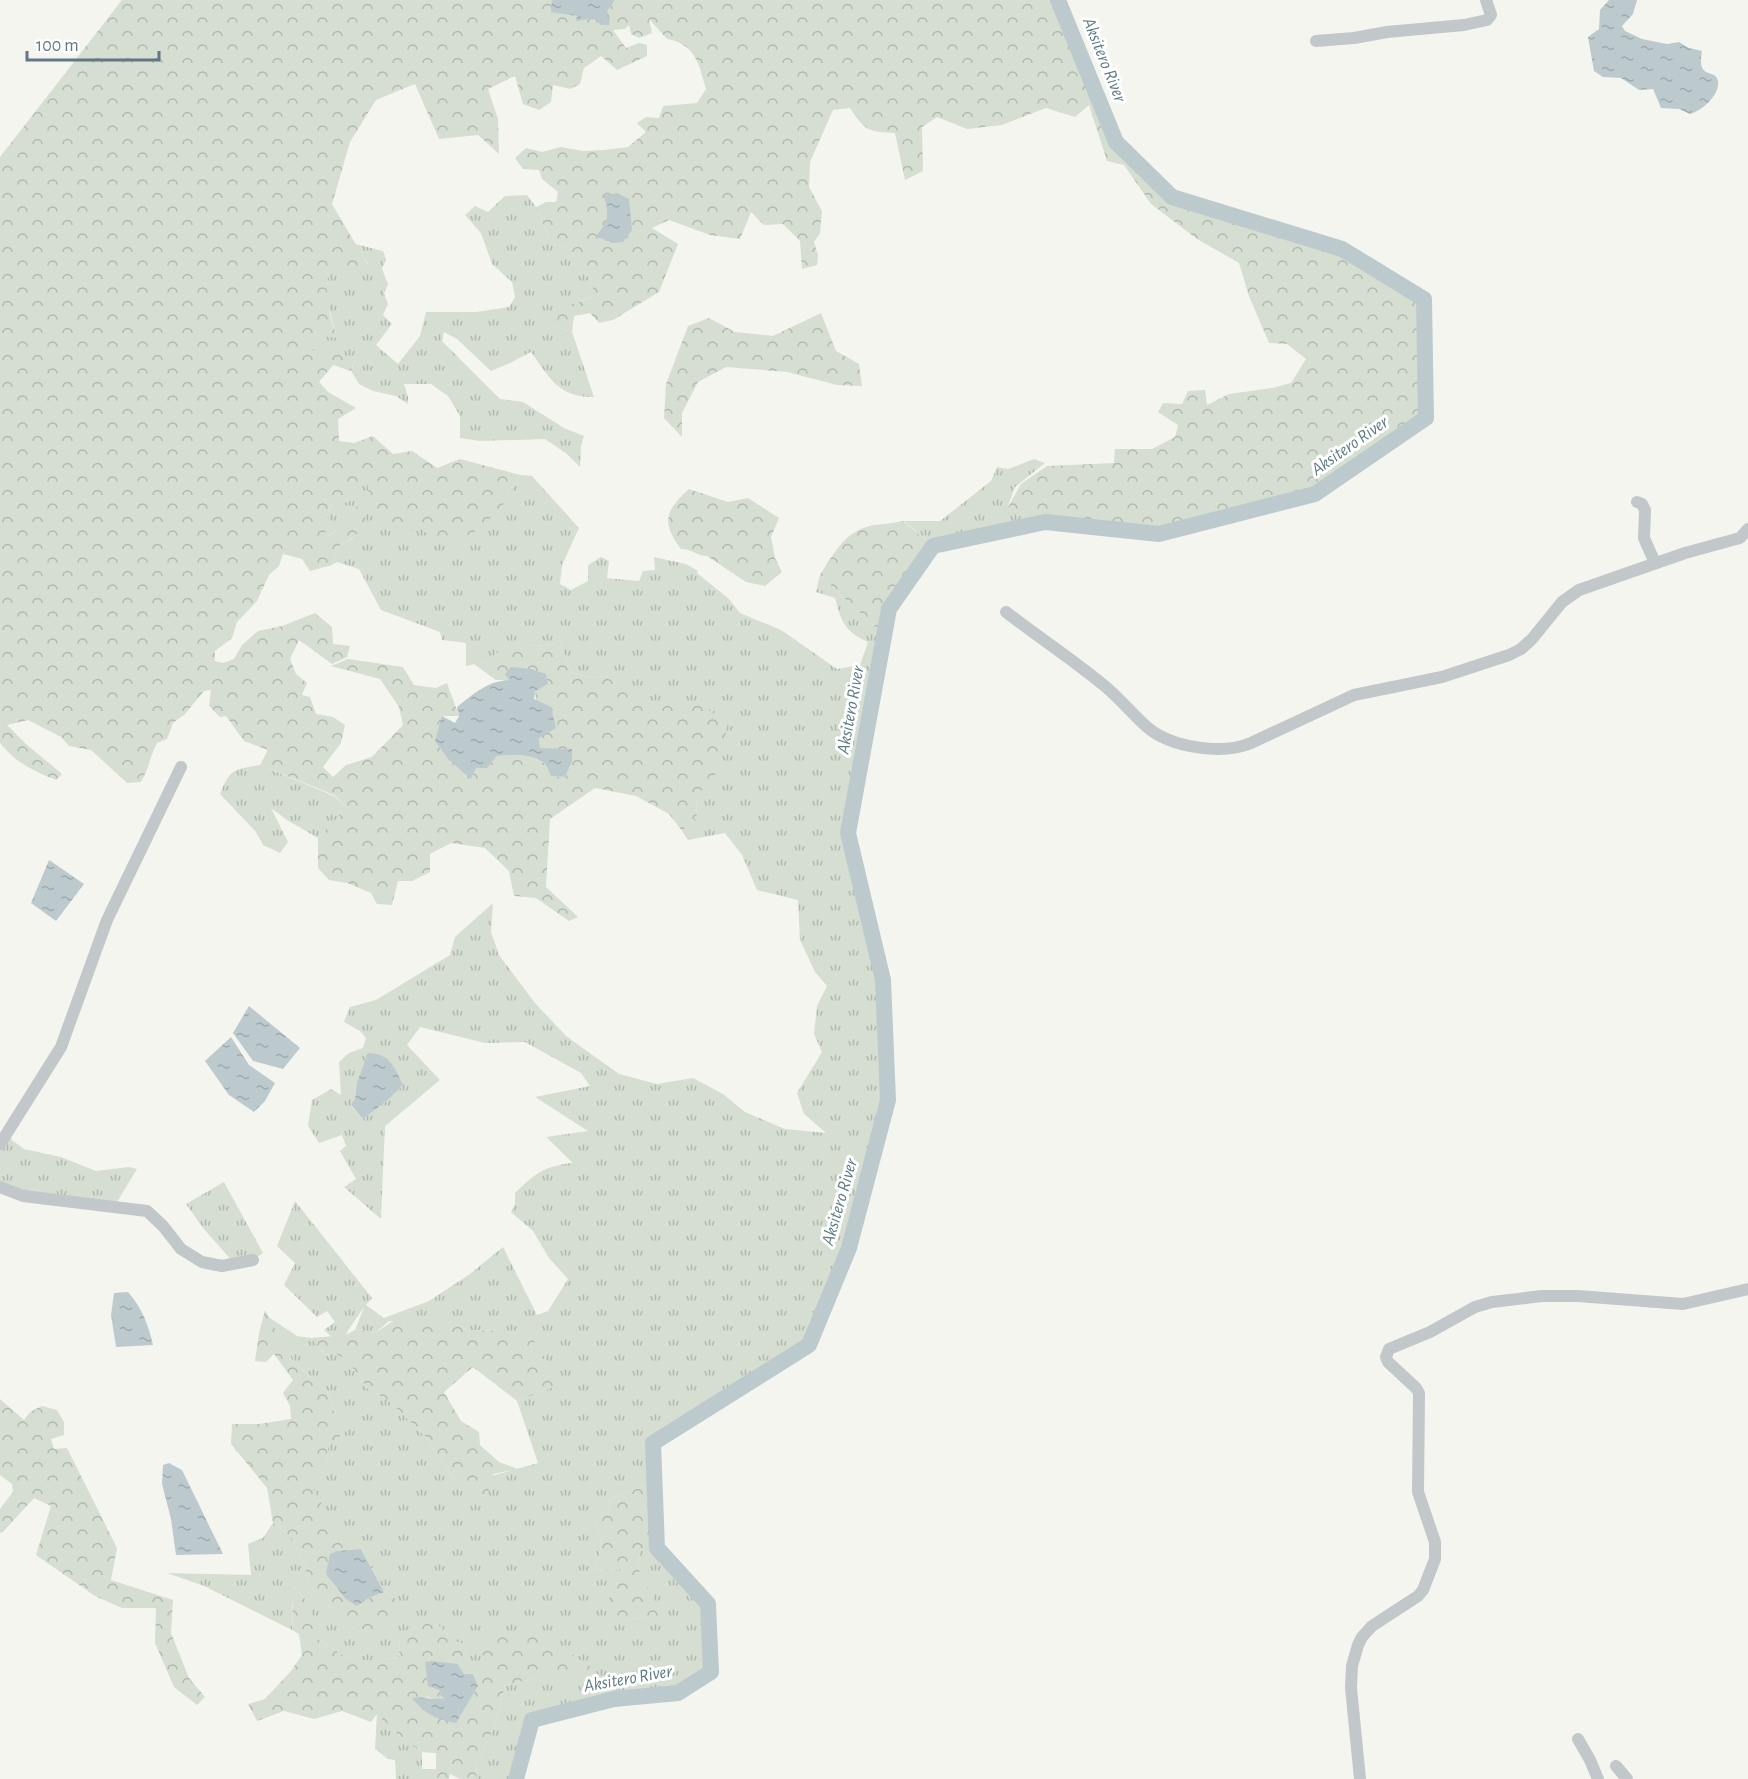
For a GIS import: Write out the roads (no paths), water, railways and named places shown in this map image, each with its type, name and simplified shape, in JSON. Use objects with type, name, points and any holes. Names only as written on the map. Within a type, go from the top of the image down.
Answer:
[{"type":"street","points":[[1316,41],[1354,38],[1372,33],[1464,25],[1487,20],[1491,15],[1486,0]]},
{"type":"street","points":[[1636,502],[1642,504],[1645,510],[1644,538],[1654,564]]},
{"type":"street","points":[[1006,612],[1108,689],[1156,734],[1194,746],[1234,749],[1344,698],[1442,677],[1509,655],[1521,649],[1532,639],[1568,596],[1593,584],[1740,538],[1748,529]]},
{"type":"street","points":[[0,1144],[61,1047],[107,920],[181,767]]},
{"type":"street","points":[[0,1187],[23,1196],[147,1211],[163,1226],[181,1249],[202,1262],[222,1266],[253,1260]]},
{"type":"street","points":[[1360,1779],[1351,1688],[1352,1666],[1358,1646],[1362,1637],[1372,1626],[1420,1593],[1428,1578],[1435,1553],[1435,1542],[1418,1492],[1419,1393],[1388,1362],[1386,1357],[1389,1349],[1430,1332],[1475,1307],[1492,1302],[1542,1296],[1578,1296],[1683,1304],[1748,1289]]},
{"type":"street","points":[[1578,1739],[1598,1779]]},
{"type":"street","points":[[1617,1766],[1627,1779]]},
{"type":"water","points":[[552,0],[615,0],[607,11],[610,19],[609,25],[601,25],[594,18],[576,21],[577,16],[551,12]]},
{"type":"water","points":[[1609,0],[1637,0],[1633,14],[1622,26],[1625,31],[1642,39],[1667,44],[1679,42],[1689,48],[1702,51],[1702,67],[1714,75],[1718,81],[1716,92],[1709,102],[1700,110],[1690,114],[1679,109],[1661,108],[1653,89],[1639,90],[1621,78],[1603,77],[1594,71],[1588,37],[1599,29],[1600,10]]},
{"type":"water","points":[[617,193],[629,199],[632,230],[623,242],[612,243],[596,236],[607,218],[604,196]]},
{"type":"water","points":[[511,667],[531,669],[546,674],[548,684],[535,691],[534,699],[551,707],[556,728],[539,738],[540,748],[572,749],[572,762],[565,777],[551,776],[544,763],[534,758],[509,755],[497,756],[487,768],[476,768],[471,779],[449,760],[435,741],[442,716],[455,723],[459,716],[457,707],[488,686],[509,680],[505,674]]},
{"type":"water","points":[[49,860],[84,884],[56,921],[31,903]]},
{"type":"water","points":[[249,1006],[300,1048],[283,1069],[253,1061],[233,1033]]},
{"type":"water","points":[[231,1037],[249,1065],[275,1083],[265,1101],[254,1112],[229,1095],[205,1061]]},
{"type":"water","points":[[368,1053],[387,1059],[403,1085],[363,1119],[351,1105],[355,1099],[357,1083]]},
{"type":"water","points":[[128,1292],[144,1317],[153,1345],[116,1347],[111,1315],[114,1293]]},
{"type":"water","points":[[169,1463],[182,1470],[223,1554],[176,1555],[171,1519],[162,1484],[163,1465]]},
{"type":"water","points":[[361,1549],[384,1592],[368,1598],[357,1606],[346,1599],[326,1574],[330,1554],[337,1551]]},
{"type":"water","points":[[425,1662],[458,1664],[464,1674],[473,1674],[478,1686],[456,1723],[431,1715],[412,1698],[445,1698],[441,1696],[439,1690],[428,1686]]},
{"type":"waterway","name":"Aksitero River","points":[[516,1779],[532,1720],[614,1699],[678,1693],[711,1672],[708,1604],[657,1548],[653,1443],[809,1345],[849,1248],[888,1100],[883,980],[848,833],[889,609],[933,546],[1045,522],[1159,534],[1315,494],[1426,418],[1424,299],[1342,249],[1172,197],[1116,142],[1058,0]]}]
